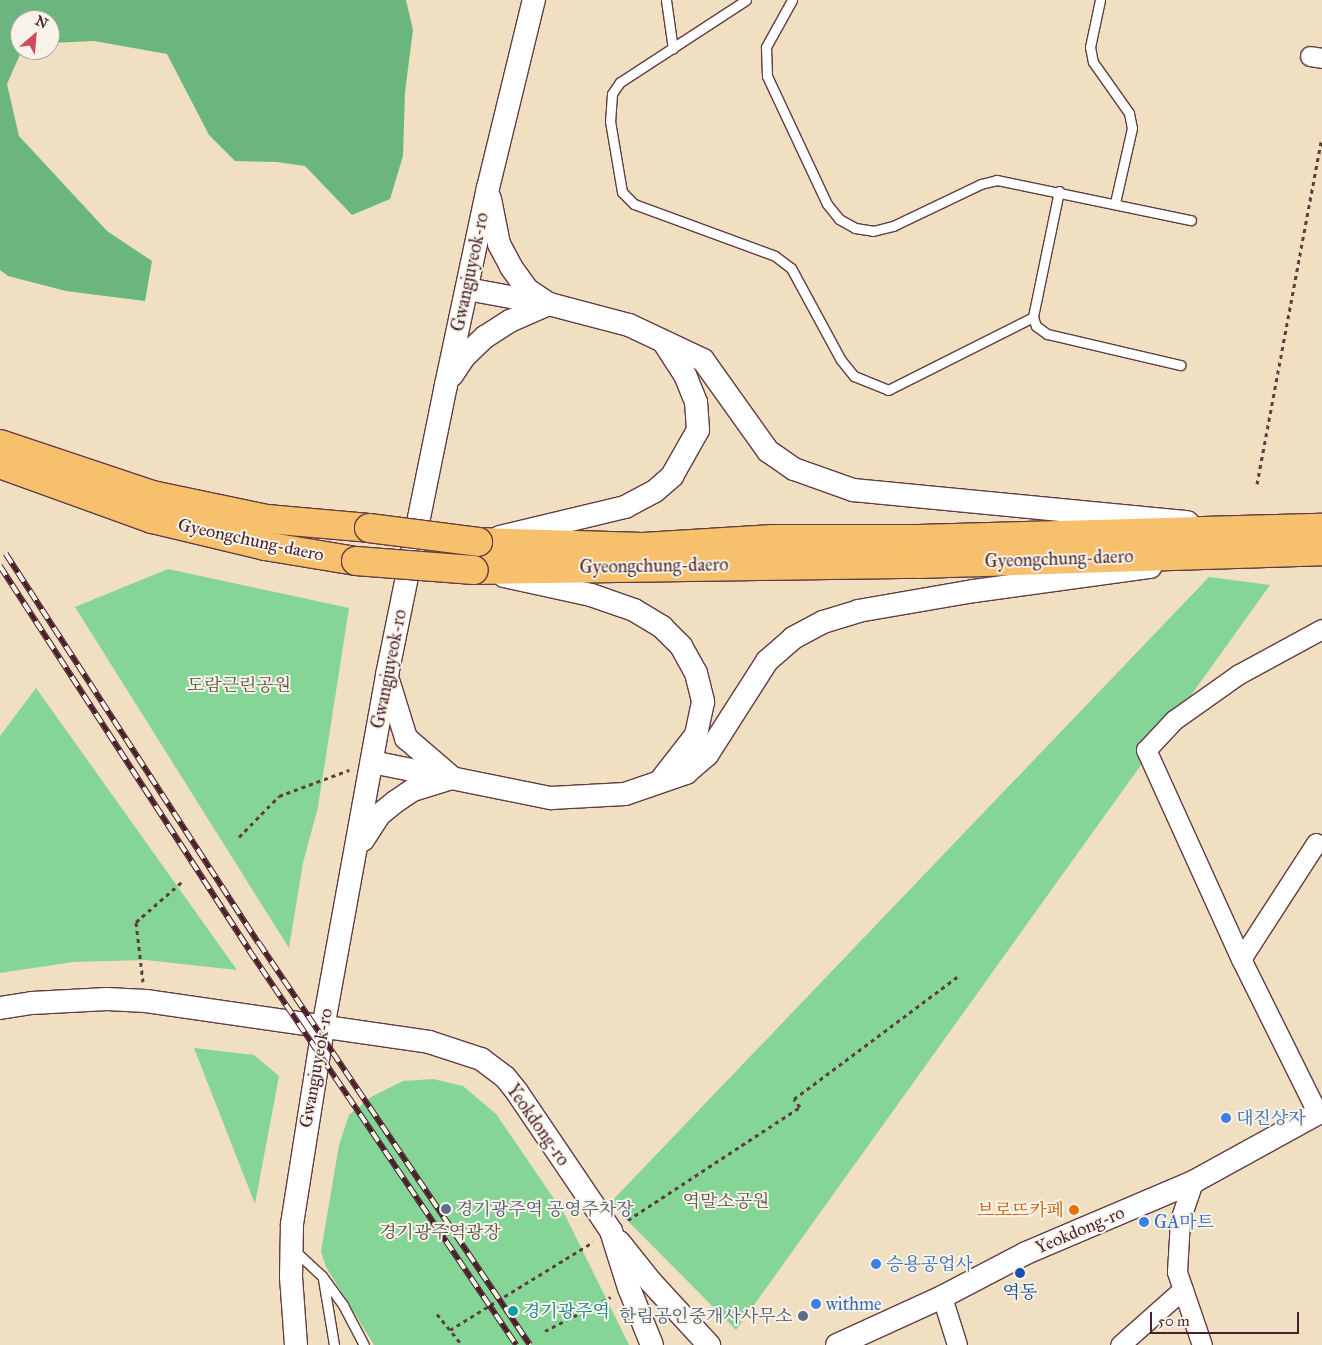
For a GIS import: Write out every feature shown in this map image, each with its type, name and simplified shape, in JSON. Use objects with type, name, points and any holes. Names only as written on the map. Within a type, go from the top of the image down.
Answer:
[{"type":"main road","name":"Gyeongchung-daero","points":[[0,444],[152,495],[267,519],[369,528],[478,542],[643,547],[773,539],[1259,542],[1322,551]]},
{"type":"main road","name":"Gyeongchung-daero","points":[[8,470],[152,519],[265,546],[356,561],[474,570],[918,564],[1259,542],[1322,528]]},
{"type":"street","name":"Gwangjuyeok-ro","points":[[296,1345],[291,1247],[298,1169],[358,849],[387,675],[488,188],[534,0]]},
{"type":"street","points":[[488,188],[503,251],[528,290],[549,304]]},
{"type":"street","points":[[467,289],[549,304],[629,325],[703,360],[768,451],[794,469],[854,490],[1259,542]]},
{"type":"street","points":[[446,384],[466,356],[485,337],[510,321],[549,304]]},
{"type":"street","points":[[478,542],[625,507],[655,491],[672,476],[698,430],[696,402],[685,375],[662,340]]},
{"type":"street","points":[[372,762],[551,798],[625,794],[686,773],[707,755],[767,661],[793,638],[823,622],[858,611],[1259,542]]},
{"type":"street","points":[[474,570],[591,595],[634,610],[662,626],[681,646],[696,673],[703,702],[696,735],[659,781]]},
{"type":"street","points":[[1320,1112],[1241,959],[1146,750],[1174,720],[1239,674],[1322,629]]},
{"type":"street","points":[[387,675],[406,738],[453,778]]},
{"type":"street","points":[[358,849],[379,815],[395,802],[413,790],[453,778]]},
{"type":"street","points":[[1241,959],[1316,843]]},
{"type":"street","name":"Yeokdong-ro","points":[[0,1008],[32,1003],[99,999],[146,1001],[429,1042],[468,1052],[493,1066],[516,1092],[611,1231],[628,1288],[652,1345]]},
{"type":"street","name":"Yeokdong-ro","points":[[837,1345],[942,1297],[1026,1253],[1193,1182],[1320,1112]]},
{"type":"street","points":[[1193,1182],[1180,1220],[1177,1272],[1202,1345]]},
{"type":"street","points":[[611,1231],[651,1282],[709,1345]]},
{"type":"street","points":[[1120,1345],[1182,1289]]},
{"type":"street","points":[[942,1297],[957,1345]]},
{"type":"lane","points":[[666,0],[673,49]]},
{"type":"lane","points":[[746,0],[620,82],[612,94],[610,121],[622,192],[634,204],[776,256],[791,268],[841,360],[854,376],[888,390],[1033,316]]},
{"type":"lane","points":[[792,0],[766,47],[767,76],[827,204],[839,219],[855,228],[873,231],[886,228],[981,184],[997,180],[1059,191],[1191,220]]},
{"type":"lane","points":[[1100,0],[1090,47],[1093,62],[1129,113],[1132,128],[1115,203]]},
{"type":"lane","points":[[1059,191],[1033,316],[1036,326],[1047,334],[1180,365]]},
{"type":"lane","points":[[291,1247],[322,1276],[343,1306],[364,1345]]},
{"type":"lane","points":[[322,1276],[334,1345]]},
{"type":"path","points":[[1257,484],[1322,138]]},
{"type":"path","points":[[239,837],[279,796],[372,762]]},
{"type":"path","points":[[146,1001],[136,922],[183,881]]},
{"type":"path","points":[[450,1330],[611,1231],[800,1107],[794,1099],[957,977]]},
{"type":"path","points":[[545,1331],[628,1288]]},
{"type":"path","points":[[437,1314],[462,1345]]},
{"type":"green space","points":[[0,0],[406,0],[413,30],[405,92],[403,156],[390,199],[352,215],[305,166],[277,162],[235,161],[209,135],[167,54],[94,41],[60,43],[60,10],[10,10],[10,60],[18,60],[7,84],[19,136],[107,231],[152,261],[145,301],[66,291],[8,276],[0,270]]},
{"type":"green space","name":"도람근린공원","points":[[168,569],[349,608],[318,807],[303,863],[289,948],[75,607]]},
{"type":"green space","name":"역말소공원","points":[[1209,577],[1270,585],[736,1330],[610,1203]]},
{"type":"green space","points":[[36,688],[237,970],[146,960],[73,962],[0,973],[0,736]]},
{"type":"green space","points":[[194,1048],[254,1055],[279,1076],[255,1204]]},
{"type":"green space","name":"경기광주역광장","points":[[433,1079],[463,1086],[496,1114],[565,1215],[629,1345],[374,1345],[326,1267],[321,1252],[339,1145],[349,1115],[371,1097],[403,1081]]},
{"type":"railway","points":[[6,554],[259,943],[530,1345]]},
{"type":"railway","points":[[0,566],[249,950],[516,1345]]},
{"type":"place","name":"대진상자","points":[[1226,1118]]},
{"type":"place","name":"경기광주역 공영주차장","points":[[446,1209]]},
{"type":"place","name":"브로뜨카페","points":[[1074,1210]]},
{"type":"place","name":"GA마트","points":[[1144,1222]]},
{"type":"place","name":"승용공업사","points":[[876,1264]]},
{"type":"place","name":"역동","points":[[1020,1273]]},
{"type":"place","name":"withme","points":[[816,1304]]},
{"type":"place","name":"경기광주역","points":[[513,1311]]},
{"type":"place","name":"한림공인중개사사무소","points":[[803,1316]]}]
